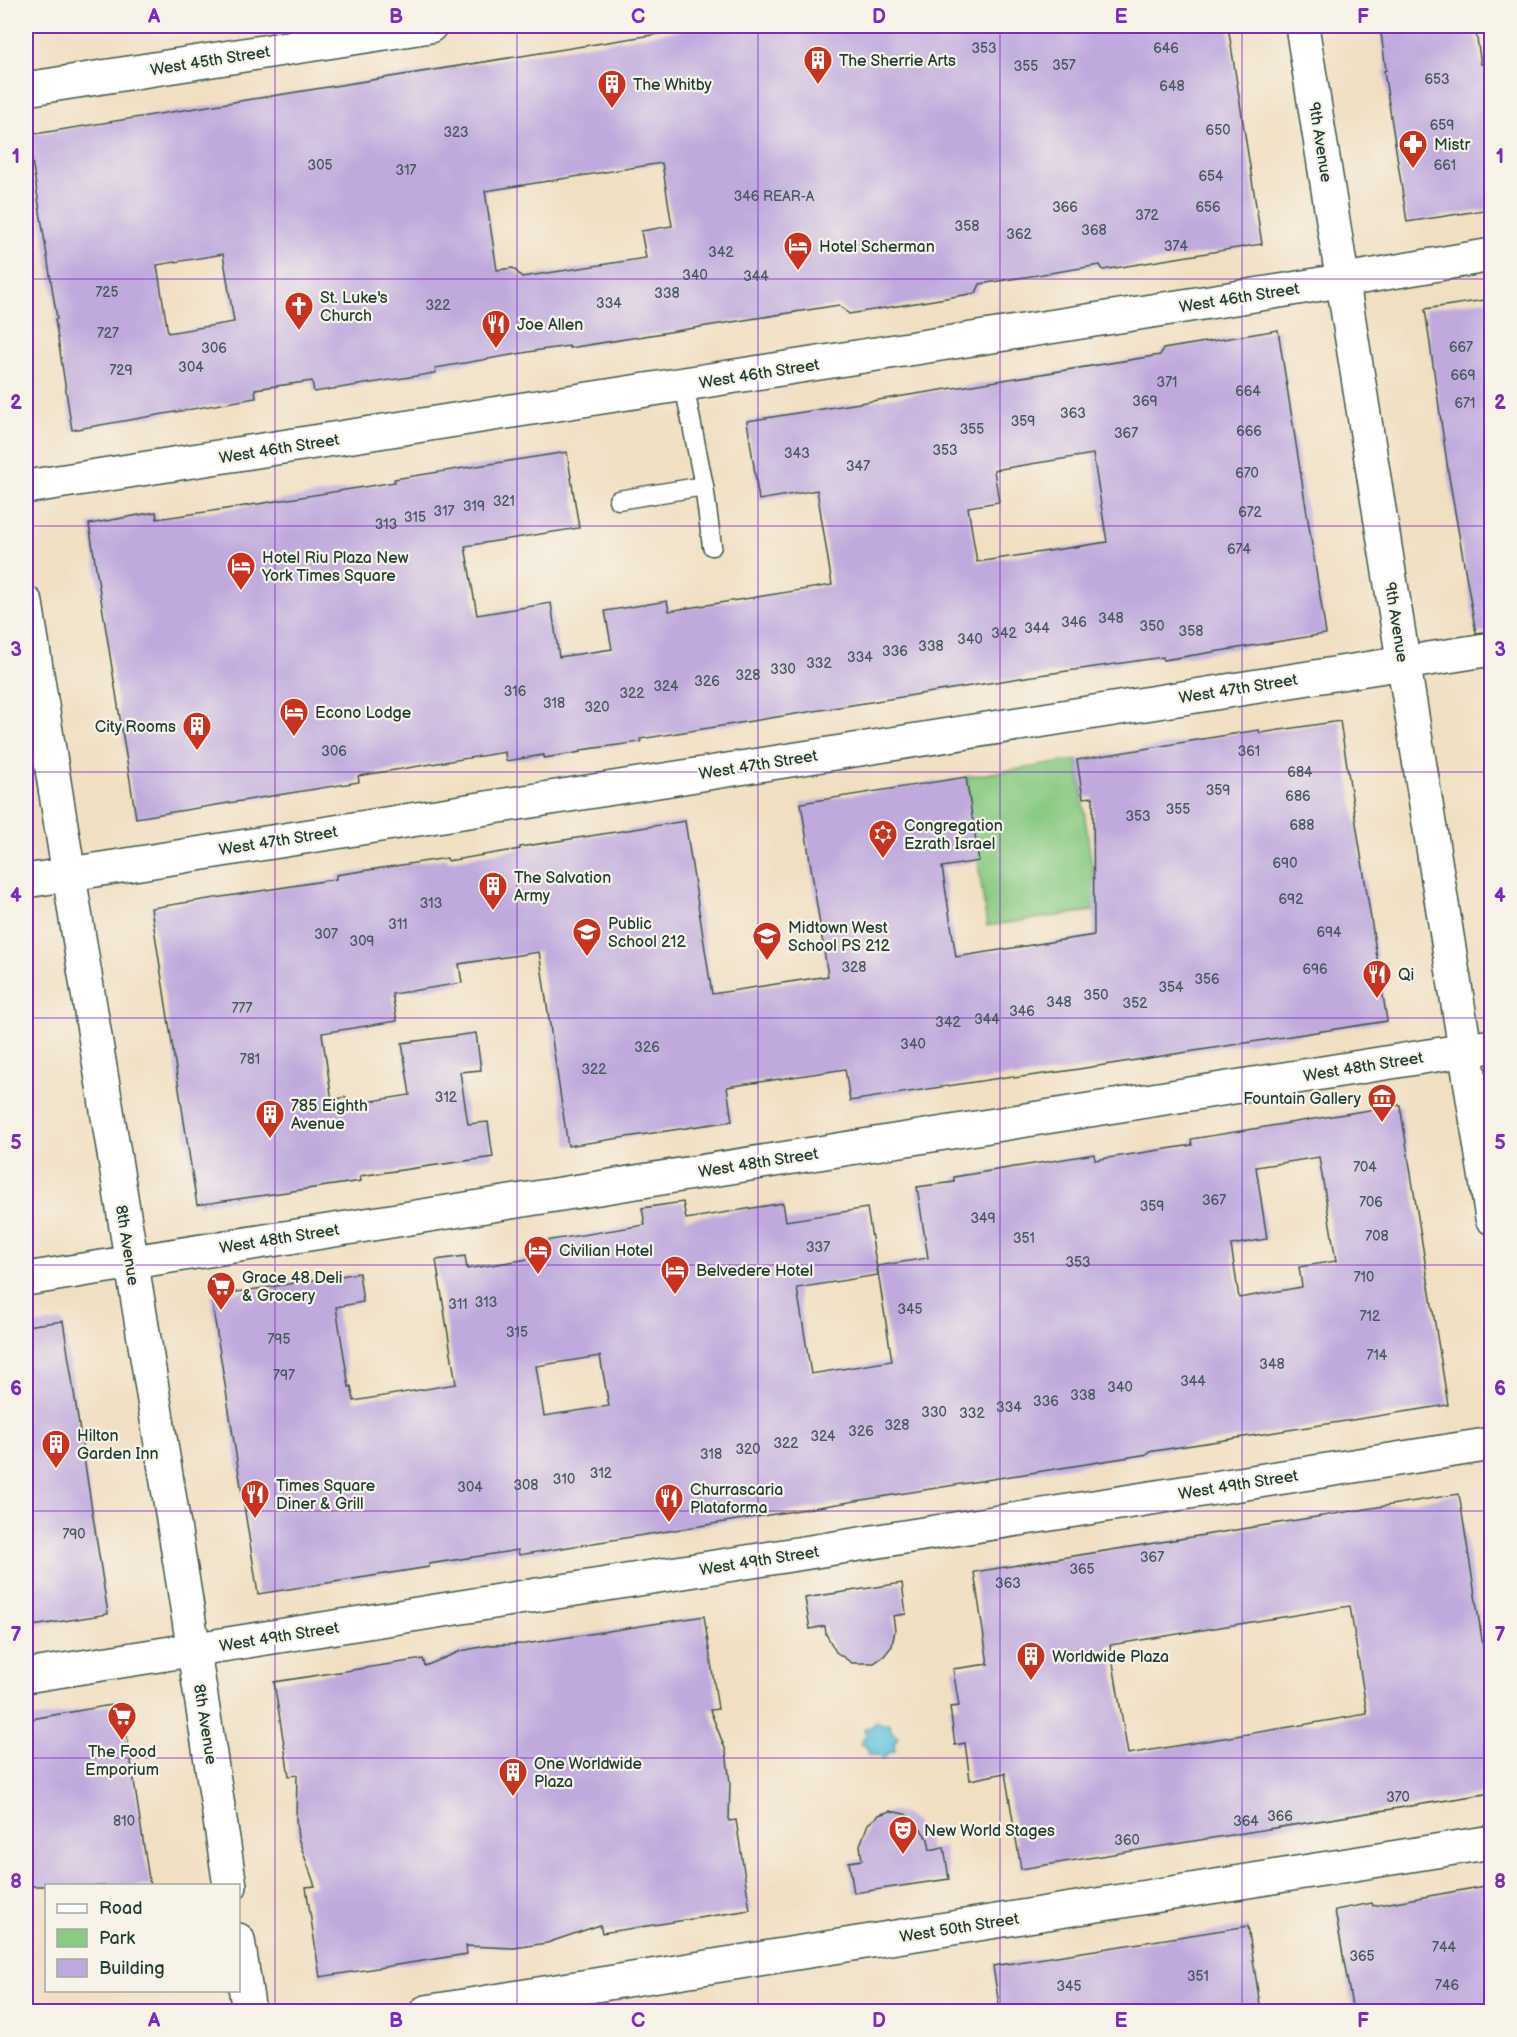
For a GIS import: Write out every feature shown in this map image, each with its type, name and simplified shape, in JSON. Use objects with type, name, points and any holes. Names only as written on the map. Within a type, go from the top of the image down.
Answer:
[{"type":"main road","name":"West 45th Street","points":[[26,89],[430,26]]},
{"type":"main road","name":"9th Avenue","points":[[1302,26],[1403,662],[1478,1048],[1491,1218]]},
{"type":"main road","name":"West 46th Street","points":[[26,487],[684,385],[1491,255]]},
{"type":"main road","name":"8th Avenue","points":[[26,603],[130,1262],[159,1423],[230,1884]]},
{"type":"main road","name":"West 47th Street","points":[[26,881],[1491,649]]},
{"type":"main road","name":"West 48th Street","points":[[26,1279],[1478,1048]]},
{"type":"main road","name":"West 49th Street","points":[[26,1676],[1491,1444]]},
{"type":"main road","name":"West 50th Street","points":[[426,2012],[1491,1842]]},
{"type":"main road","points":[[240,1953],[249,2012]]},
{"type":"lane","points":[[684,385],[704,486],[712,546]]},
{"type":"lane","points":[[618,500],[704,486]]},
{"type":"green space","points":[[1077,760],[1098,910],[987,926],[966,777]]},
{"type":"water","points":[[876,1721],[882,1725],[890,1724],[892,1732],[898,1737],[894,1744],[895,1751],[888,1753],[883,1759],[877,1755],[869,1755],[867,1747],[860,1743],[866,1736],[864,1728],[871,1727]]},
{"type":"building","points":[[708,26],[1228,26],[1262,244],[1103,270],[1100,265],[980,284],[976,293],[849,314],[839,305],[569,348],[569,346],[540,350],[435,368],[436,373],[314,392],[312,381],[255,389],[256,398],[72,430],[28,135]],"holes":[[[662,163],[672,226],[641,231],[646,258],[522,277],[513,268],[497,270],[485,191]],[[223,254],[234,322],[168,333],[157,265]]]},
{"type":"building","points":[[1380,26],[1475,26],[1481,64],[1486,63],[1490,88],[1487,88],[1491,116],[1491,209],[1407,222],[1384,71],[1386,70]]},
{"type":"building","points":[[1491,299],[1491,631],[1476,633],[1449,477],[1425,309]]},
{"type":"building","points":[[1278,330],[1326,634],[1163,660],[1163,657],[1026,677],[640,739],[641,742],[581,750],[581,752],[544,758],[544,755],[506,761],[505,752],[358,776],[359,782],[136,818],[89,524],[156,512],[157,519],[226,509],[395,482],[394,479],[567,452],[579,528],[465,546],[477,615],[551,603],[559,657],[612,649],[605,611],[667,601],[669,611],[832,585],[817,490],[759,500],[747,421],[1160,355],[1163,349]],"holes":[[[1093,454],[1107,542],[977,562],[968,507],[999,502],[994,470]]]},
{"type":"building","points":[[1340,721],[1387,1021],[1066,1071],[1014,1078],[1013,1076],[850,1101],[845,1069],[727,1087],[732,1121],[568,1146],[539,952],[459,964],[462,983],[392,994],[397,1021],[322,1033],[332,1100],[346,1097],[347,1105],[410,1095],[402,1043],[476,1033],[481,1070],[460,1072],[468,1124],[488,1122],[493,1157],[360,1176],[361,1181],[197,1205],[151,908],[336,879],[336,875],[447,858],[448,861],[520,849],[520,847],[685,821],[712,994],[828,976],[801,803],[966,777],[979,861],[942,867],[956,957],[1094,935],[1093,797],[1083,798],[1077,760],[1259,730],[1260,733]]},
{"type":"building","points":[[1400,1105],[1448,1405],[519,1555],[518,1550],[429,1564],[429,1567],[258,1594],[211,1296],[359,1273],[363,1302],[336,1307],[349,1387],[351,1386],[354,1401],[456,1384],[436,1260],[465,1256],[467,1269],[547,1256],[544,1241],[645,1225],[642,1208],[683,1202],[686,1219],[783,1203],[786,1221],[867,1208],[878,1275],[797,1288],[811,1374],[892,1361],[877,1266],[928,1258],[917,1187],[954,1182],[954,1177],[1094,1154],[1095,1160],[1192,1145],[1191,1139]],"holes":[[[1319,1157],[1336,1261],[1299,1267],[1302,1287],[1239,1298],[1231,1245],[1267,1239],[1256,1167]],[[600,1356],[609,1406],[544,1416],[536,1366]]]},
{"type":"building","name":"Hilton Garden Inn","points":[[63,1321],[108,1614],[26,1627],[26,1326]]},
{"type":"building","name":"Worldwide Plaza","points":[[1459,1494],[1491,1696],[1491,1793],[1021,1869],[1005,1773],[970,1780],[965,1743],[955,1745],[950,1707],[959,1706],[953,1669],[988,1664],[974,1572]],"holes":[[[1350,1606],[1367,1714],[1128,1754],[1110,1645]]]},
{"type":"building","points":[[902,1583],[906,1614],[893,1616],[895,1630],[892,1646],[874,1663],[852,1663],[836,1652],[826,1634],[825,1626],[810,1629],[805,1598]]},
{"type":"building","name":"One Worldwide Plaza","points":[[704,1616],[718,1709],[710,1710],[726,1751],[730,1783],[729,1821],[736,1820],[750,1910],[602,1933],[600,1925],[547,1943],[514,1948],[466,1946],[467,1954],[320,1977],[306,1887],[315,1886],[298,1838],[297,1775],[289,1776],[274,1682],[423,1659],[425,1666],[461,1651],[491,1645],[525,1644]]},
{"type":"building","points":[[122,1703],[150,1884],[26,1886],[26,1720]]},
{"type":"building","name":"New World Stages","points":[[890,1811],[905,1814],[915,1822],[928,1839],[930,1850],[944,1847],[949,1879],[854,1893],[849,1862],[862,1860],[860,1845],[868,1824],[879,1815]]},
{"type":"building","points":[[1491,1885],[1491,2012],[1353,2012],[1335,1910],[1372,1903],[1373,1906]]},
{"type":"building","points":[[1248,1926],[1261,2012],[1000,2012],[993,1966]]},
{"type":"place","name":"The Sherrie Arts","points":[[818,86]]},
{"type":"place","name":"The Whitby","points":[[612,110]]},
{"type":"place","name":"Mistr","points":[[1413,170]]},
{"type":"place","name":"Hotel Scherman","points":[[798,272]]},
{"type":"place","name":"St. Luke's Church","points":[[299,332]]},
{"type":"place","name":"Joe Allen","points":[[496,350]]},
{"type":"place","name":"Hotel Riu Plaza New York Times Square","points":[[241,592]]},
{"type":"place","name":"Econo Lodge","points":[[294,738]]},
{"type":"place","name":"City Rooms","points":[[197,752]]},
{"type":"place","name":"Congregation Ezrath Israel","points":[[883,860]]},
{"type":"place","name":"The Salvation Army","points":[[493,912]]},
{"type":"place","name":"Public School 212","points":[[587,958]]},
{"type":"place","name":"Midtown West School PS 212","points":[[767,962]]},
{"type":"place","name":"Qi","points":[[1377,1000]]},
{"type":"place","name":"Fountain Gallery","points":[[1382,1124]]},
{"type":"place","name":"785 Eighth Avenue","points":[[270,1140]]},
{"type":"place","name":"Civilian Hotel","points":[[538,1276]]},
{"type":"place","name":"Belvedere Hotel","points":[[675,1296]]},
{"type":"place","name":"Grace 48 Deli & Grocery","points":[[221,1312]]},
{"type":"place","name":"Hilton Garden Inn","points":[[56,1470]]},
{"type":"place","name":"Times Square Diner & Grill","points":[[255,1520]]},
{"type":"place","name":"Churrascaria Plataforma","points":[[669,1524]]},
{"type":"place","name":"Worldwide Plaza","points":[[1031,1682]]},
{"type":"place","name":"The Food Emporium","points":[[122,1742]]},
{"type":"place","name":"One Worldwide Plaza","points":[[513,1798]]},
{"type":"place","name":"New World Stages","points":[[903,1856]]}]
